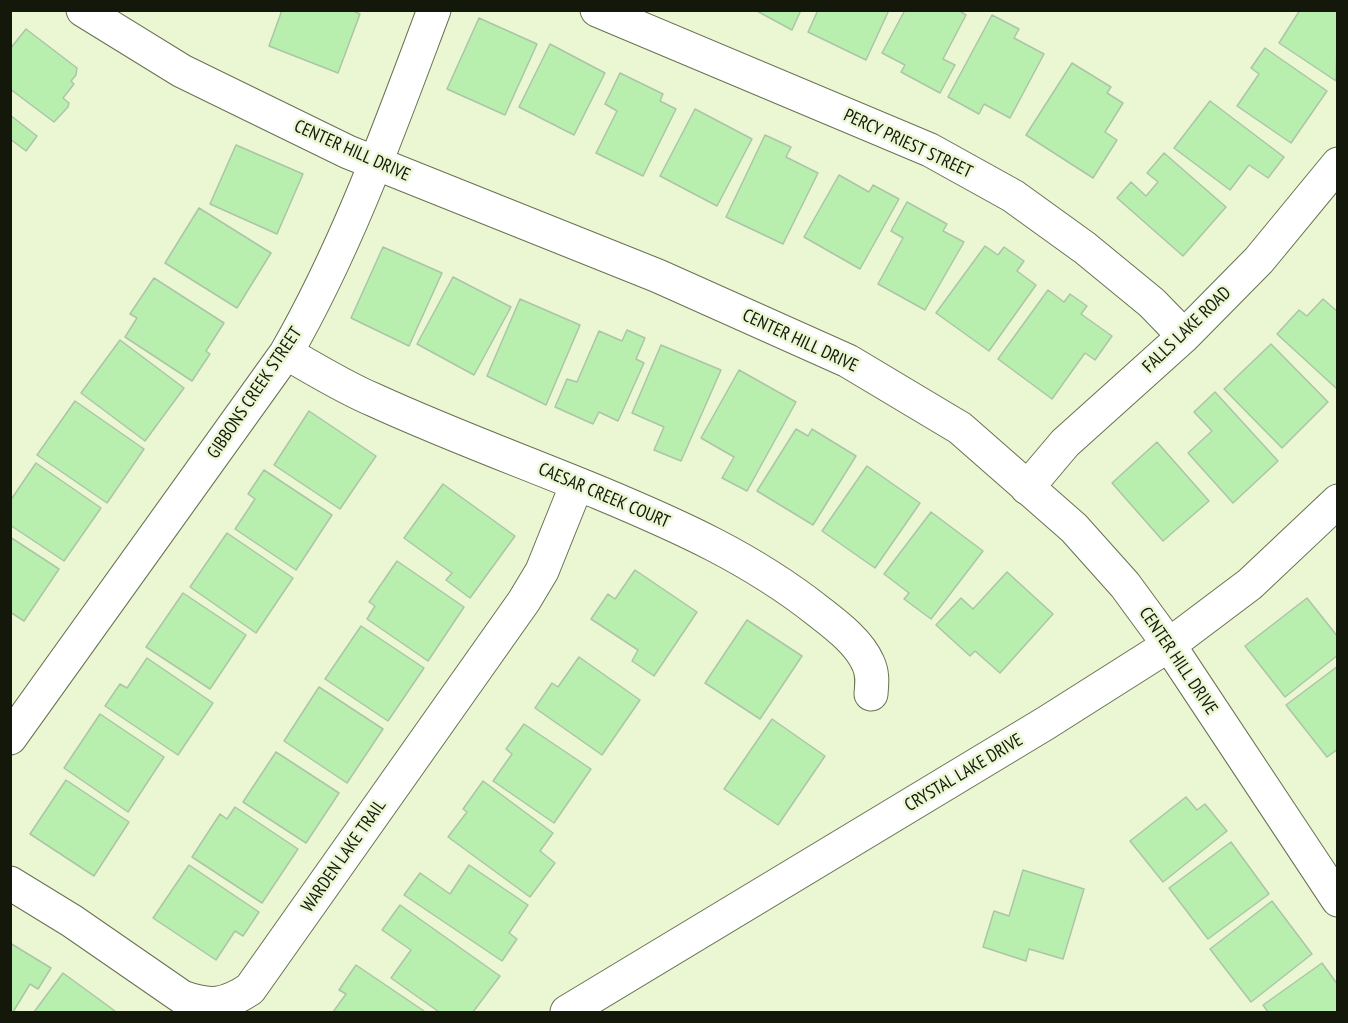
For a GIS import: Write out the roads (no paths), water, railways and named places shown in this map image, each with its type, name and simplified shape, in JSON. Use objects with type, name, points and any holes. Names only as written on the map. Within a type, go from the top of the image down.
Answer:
[{"type":"street","name":"CENTER HILL DRIVE","points":[[82,10],[182,71],[348,152],[658,276],[848,361],[960,428],[1074,528],[1125,585],[1169,645],[1338,900]]},
{"type":"street","name":"GIBBONS CREEK STREET","points":[[10,738],[286,353],[309,313],[377,164],[434,10]]},
{"type":"street","name":"PERCY PRIEST STREET","points":[[597,10],[930,150],[1003,190],[1085,248],[1152,303],[1184,336]]},
{"type":"street","name":"FALLS LAKE ROAD","points":[[1027,488],[1065,442],[1184,336],[1259,260],[1338,164]]},
{"type":"street","name":"CAESAR CREEK COURT","points":[[286,353],[372,400],[710,541],[760,569],[798,595],[834,624],[860,650],[869,664],[872,678],[871,694]]},
{"type":"street","name":"WARDEN LAKE TRAIL","points":[[10,883],[72,921],[182,998],[201,1004],[220,1004],[236,999],[250,989],[524,601],[546,562],[577,484]]},
{"type":"street","name":"CRYSTAL LAKE DRIVE","points":[[567,1012],[1046,723],[1169,645],[1250,584],[1338,501]]}]
